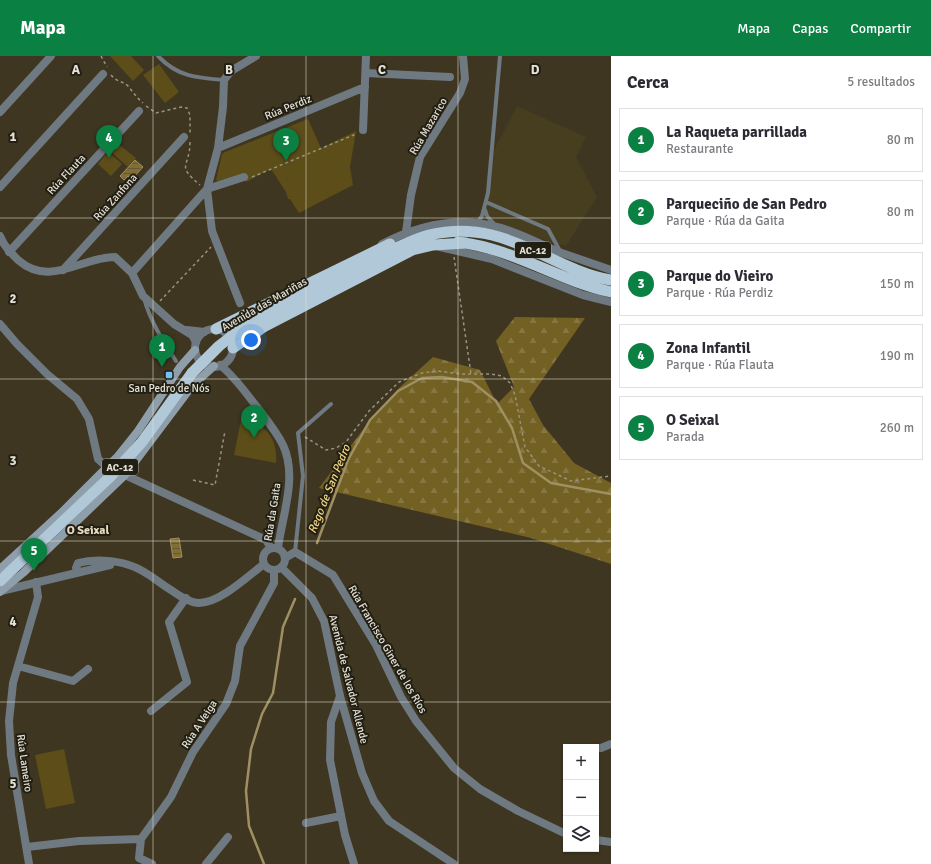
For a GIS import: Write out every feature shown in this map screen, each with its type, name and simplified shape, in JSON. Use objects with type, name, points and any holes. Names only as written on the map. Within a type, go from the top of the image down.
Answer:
[{"type":"highway","points":[[216,329],[371,252],[410,236],[433,231],[452,231]]},
{"type":"highway","name":"Avenida das Mariñas","points":[[0,588],[112,476],[142,442],[192,373],[219,346],[237,332],[397,249],[427,236],[452,231],[474,232],[492,235],[520,244],[559,262],[611,280]]},
{"type":"highway","name":"Avenida das Mariñas","points":[[397,249],[425,242],[448,241],[489,247],[526,260],[588,287],[611,292]]},
{"type":"highway","points":[[231,353],[265,326],[412,250],[433,245],[466,243]]},
{"type":"main road","points":[[0,569],[56,519],[118,456],[138,431],[180,367],[196,346]]},
{"type":"main road","points":[[0,588],[23,573],[125,475],[192,386],[217,366]]},
{"type":"street","points":[[0,112],[51,56]]},
{"type":"street","points":[[240,303],[212,231],[207,189],[218,148],[224,107],[224,80],[230,71],[256,56]]},
{"type":"street","points":[[362,130],[366,87],[366,56]]},
{"type":"street","name":"Rúa Mazarico","points":[[406,232],[411,195],[420,157],[460,93],[465,80],[463,56]]},
{"type":"street","points":[[366,73],[450,77]]},
{"type":"street","points":[[0,187],[103,74]]},
{"type":"street","name":"Rúa Perdiz","points":[[218,148],[366,87]]},
{"type":"street","name":"Rúa Flauta","points":[[9,252],[139,111]]},
{"type":"street","name":"Rúa Zanfona","points":[[62,271],[184,137]]},
{"type":"street","points":[[132,273],[207,189],[244,177]]},
{"type":"street","points":[[371,252],[381,244],[406,232],[447,223],[477,223],[497,227],[611,270]]},
{"type":"street","points":[[1,243],[21,262],[39,271],[62,271],[102,257],[116,257],[132,273],[143,296],[161,314],[192,335],[200,360],[208,366],[217,366],[231,353],[230,338],[221,330],[216,329],[204,332],[184,329]]},
{"type":"street","points":[[433,245],[492,259],[584,295],[611,302]]},
{"type":"street","points":[[0,324],[17,344],[47,374],[77,399],[89,419],[98,459],[107,467]]},
{"type":"street","points":[[196,346],[204,332]]},
{"type":"street","name":"Rúa da Gaita","points":[[231,353],[233,376]]},
{"type":"street","name":"Rúa da Gaita","points":[[217,366],[233,376],[274,430],[287,456],[289,469],[287,498],[274,548]]},
{"type":"street","points":[[125,475],[266,540],[274,548],[283,552],[285,558]]},
{"type":"street","points":[[274,548],[263,556],[264,564],[268,568],[278,569],[285,558],[295,552]]},
{"type":"street","name":"Rúa Francisco Giner de los Ríos","points":[[295,552],[334,574],[376,645],[401,697],[416,721],[454,768],[480,789],[518,811],[563,833]]},
{"type":"street","points":[[0,588],[36,582],[79,572],[76,568],[78,563],[118,563],[130,565],[186,598],[199,603],[213,599],[227,592],[264,564]]},
{"type":"street","name":"Avenida de Salvador Allende","points":[[278,569],[306,592],[317,605],[324,621],[340,696],[362,773],[380,812],[402,830],[454,864]]},
{"type":"street","name":"Rúa A Veiga","points":[[141,839],[171,797],[193,752],[226,704],[235,681],[240,646],[274,583],[278,569]]},
{"type":"street","name":"Rúa Lameiro","points":[[29,864],[11,755],[9,721],[13,683],[38,596],[36,582]]},
{"type":"street","points":[[150,711],[187,682],[169,622],[186,598]]},
{"type":"street","points":[[18,666],[73,681],[88,669]]},
{"type":"street","points":[[340,696],[331,722],[330,760],[341,816],[354,864]]},
{"type":"street","points":[[602,748],[611,744]]},
{"type":"street","points":[[306,823],[341,816]]},
{"type":"street","points":[[206,864],[228,837]]},
{"type":"street","points":[[27,848],[79,841],[141,839],[139,858],[152,864]]},
{"type":"street","points":[[599,840],[611,842]]},
{"type":"lane","points":[[158,56],[168,66],[189,77],[224,80]]},
{"type":"lane","points":[[477,223],[482,216],[486,202],[500,56]]},
{"type":"lane","points":[[486,202],[548,229],[561,252]]},
{"type":"lane","points":[[485,207],[486,216],[497,227]]},
{"type":"lane","points":[[143,296],[147,311],[154,322],[158,334],[176,361]]},
{"type":"lane","points":[[154,322],[161,314]]},
{"type":"lane","points":[[295,552],[303,476],[298,433],[331,404]]},
{"type":"path","points":[[101,56],[116,81],[128,86],[134,96]]},
{"type":"path","points":[[244,177],[246,176],[248,179],[327,148],[356,135],[362,130]]},
{"type":"path","points":[[154,307],[216,242]]},
{"type":"path","points":[[453,250],[471,374]]},
{"type":"path","points":[[298,433],[326,450],[336,448],[346,442],[369,411],[399,382],[422,372],[438,371],[502,376],[510,383],[515,395],[525,447],[538,466],[571,481],[611,476]]},
{"type":"path","points":[[193,480],[215,485],[225,431]]},
{"type":"shaded area","points":[[110,56],[131,56],[144,70],[133,81]]},
{"type":"shaded area","points":[[159,64],[179,92],[165,103],[143,75]]},
{"type":"shaded area","points":[[517,106],[586,137],[576,157],[597,197],[566,246],[480,222],[494,150]]},
{"type":"shaded area","points":[[308,119],[321,148],[356,131],[350,167],[353,185],[299,213],[290,199],[288,199],[286,192],[271,169],[246,182],[244,177],[219,182],[216,180],[222,154],[225,152]]},
{"type":"shaded area","points":[[117,143],[136,158],[128,167],[110,151]]},
{"type":"shaded area","points":[[108,152],[122,164],[111,176],[98,164]]},
{"type":"shaded area","points":[[135,160],[143,167],[132,179],[128,176],[124,180],[120,176]]},
{"type":"shaded area","points":[[242,415],[263,428],[268,433],[275,445],[276,463],[234,455]]},
{"type":"shaded area","points":[[179,538],[182,557],[173,558],[170,539]]},
{"type":"shaded area","points":[[64,749],[75,803],[46,809],[35,755]]},
{"type":"green space","points":[[515,317],[585,318],[529,399],[543,425],[574,463],[611,483],[611,564],[531,538],[319,488],[365,427],[399,388],[433,357],[480,370],[497,404],[514,387],[496,341]]},
{"type":"waterway","name":"Rego de San Pedro","points":[[317,543],[348,460],[370,420],[398,391],[422,378],[442,377],[472,382],[496,401],[512,428],[523,463],[551,483],[611,494]]},
{"type":"waterway","name":"Rego de San Pedro","points":[[264,864],[249,826],[246,791],[251,749],[262,714],[273,693],[283,627],[295,599]]},
{"type":"place","name":"Zona Infantil","points":[[109,158]]},
{"type":"place","name":"Parque do Vieiro","points":[[286,161]]},
{"type":"place","name":"La Raqueta parrillada","points":[[162,367]]},
{"type":"place","name":"San Pedro de Nós","points":[[169,375]]},
{"type":"place","name":"Parqueciño de San Pedro","points":[[254,438]]},
{"type":"place","name":"O Seixal","points":[[34,571]]},
{"type":"district","name":"O Seixal","points":[[88,530]]}]
